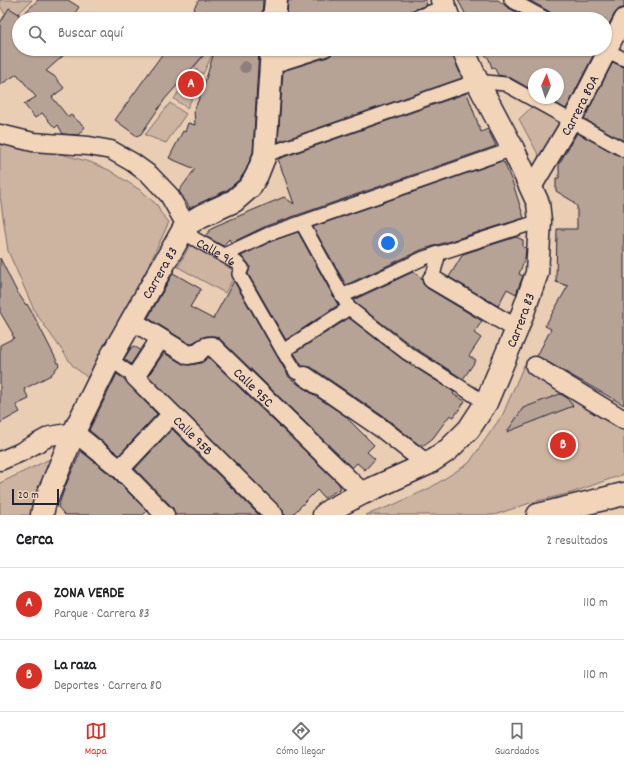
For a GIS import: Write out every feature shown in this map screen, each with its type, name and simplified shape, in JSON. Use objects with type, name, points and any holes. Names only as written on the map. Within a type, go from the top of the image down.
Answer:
[{"type":"street","points":[[275,12],[276,0]]},
{"type":"street","points":[[511,0],[533,12]]},
{"type":"street","points":[[435,12],[445,9]]},
{"type":"street","name":"Carrera 80A","points":[[612,39],[624,18]]},
{"type":"street","points":[[612,53],[624,59]]},
{"type":"street","points":[[271,58],[283,56]]},
{"type":"street","name":"Carrera 83","points":[[324,515],[330,510],[363,493],[427,464],[448,450],[469,429],[486,403],[517,330],[537,273],[540,221],[538,203],[513,149],[477,81],[466,56]]},
{"type":"street","name":"Carrera 80A","points":[[531,188],[571,122],[603,56]]},
{"type":"street","name":"Carrera 83","points":[[46,512],[74,432],[131,320],[186,225],[201,216],[234,201],[250,187],[257,175],[265,155],[271,58]]},
{"type":"street","points":[[265,155],[477,81],[504,84],[624,150]]},
{"type":"street","name":"Calle 96","points":[[0,134],[33,142],[89,146],[111,150],[132,162],[150,175],[169,195],[194,238],[237,263],[242,268],[239,274],[296,372],[305,376],[381,428],[427,464]]},
{"type":"street","points":[[224,255],[269,234],[513,149]]},
{"type":"street","points":[[342,296],[424,258],[540,221]]},
{"type":"street","points":[[302,223],[350,308],[406,354],[486,403]]},
{"type":"street","points":[[439,253],[432,278],[517,330]]},
{"type":"street","points":[[283,351],[350,308]]},
{"type":"street","name":"Calle 95C","points":[[131,320],[188,355],[198,353],[206,346],[212,346],[363,493]]},
{"type":"street","points":[[135,377],[160,338]]},
{"type":"street","name":"Calle 95B","points":[[110,359],[135,377],[274,515]]},
{"type":"street","points":[[535,366],[624,420]]},
{"type":"street","points":[[120,469],[172,414]]},
{"type":"street","points":[[0,461],[19,453],[50,436],[74,432],[120,469],[158,513]]},
{"type":"street","points":[[539,515],[624,494]]},
{"type":"shaded area","points":[[0,0],[32,0],[20,12],[12,12],[12,20],[10,22],[0,6]]},
{"type":"shaded area","points":[[203,56],[212,56],[203,74],[194,68]]},
{"type":"shaded area","points":[[191,72],[203,77],[187,108],[174,99]]},
{"type":"shaded area","points":[[170,103],[186,114],[166,143],[145,135]]},
{"type":"shaded area","points":[[535,104],[561,118],[540,158],[519,119]]},
{"type":"shaded area","points":[[0,140],[21,147],[57,153],[90,162],[109,170],[143,192],[158,206],[160,212],[169,222],[125,316],[88,378],[73,366],[35,312],[8,251],[0,196]]},
{"type":"shaded area","points":[[192,241],[240,267],[225,293],[178,267]]},
{"type":"shaded area","points":[[524,365],[624,425],[624,474],[571,493],[533,502],[494,515],[366,515],[393,505],[430,488],[469,463],[503,414]]},
{"type":"shaded area","points":[[52,458],[38,515],[0,515],[0,483]]},
{"type":"building","points":[[38,0],[68,0],[79,7],[76,12],[25,12]]},
{"type":"building","points":[[199,0],[263,0],[262,12],[193,12],[195,9],[194,8]]},
{"type":"building","points":[[288,0],[425,0],[427,5],[408,12],[287,12]]},
{"type":"building","points":[[458,0],[498,0],[516,12],[464,12]]},
{"type":"building","points":[[529,0],[624,0],[624,8],[619,9],[612,19],[612,12],[550,12]]},
{"type":"building","points":[[9,8],[16,12],[12,12],[12,56],[63,56],[46,71],[54,76],[64,88],[52,97],[68,117],[71,115],[85,127],[78,135],[63,134],[58,125],[55,128],[42,113],[35,118],[24,104],[36,97],[17,74],[0,85],[0,23]]},
{"type":"building","points":[[161,56],[203,56],[165,99],[141,134],[137,136],[115,120]]},
{"type":"building","points":[[213,56],[259,56],[253,152],[246,170],[240,179],[227,190],[190,208],[179,191],[195,169],[169,158],[183,131],[185,132],[188,123],[195,125],[194,110],[202,92]]},
{"type":"building","points":[[453,56],[462,78],[278,142],[283,71],[328,57]]},
{"type":"building","points":[[486,56],[593,56],[566,109],[557,104],[564,104],[564,68],[528,68],[528,88],[509,77],[498,75],[494,67],[492,68]]},
{"type":"building","points":[[613,62],[624,67],[624,141],[584,119]]},
{"type":"building","points":[[467,93],[481,132],[488,129],[496,146],[266,226],[231,243],[229,239],[223,246],[205,236],[213,227],[284,197],[294,204],[278,159]]},
{"type":"building","points":[[577,133],[624,158],[624,405],[537,356],[551,329],[545,326],[568,286],[556,282],[557,229],[577,229],[577,206],[573,203],[574,202],[556,191],[556,178],[559,178],[559,164]]},
{"type":"building","points":[[502,161],[503,163],[504,162],[513,184],[524,218],[421,250],[346,285],[313,227]]},
{"type":"building","points":[[298,232],[338,305],[286,340],[248,274],[250,267],[248,263],[241,256],[272,241]]},
{"type":"building","points":[[516,237],[523,240],[523,247],[526,248],[525,258],[519,274],[523,276],[516,294],[507,289],[498,306],[449,277],[463,254]]},
{"type":"building","points":[[0,258],[16,290],[26,305],[27,304],[35,318],[59,365],[51,375],[24,389],[29,399],[16,405],[20,412],[0,423],[0,345],[14,338],[0,312]]},
{"type":"building","points":[[413,272],[422,278],[423,284],[427,288],[482,321],[474,333],[481,338],[469,356],[476,360],[463,379],[412,346],[353,300]]},
{"type":"building","points":[[173,273],[201,289],[190,307],[213,319],[234,281],[289,377],[344,415],[374,445],[367,452],[375,459],[365,470],[357,463],[352,468],[219,338],[215,336],[206,336],[190,344],[148,318]]},
{"type":"building","points":[[349,318],[402,359],[454,392],[453,394],[465,401],[454,417],[450,415],[433,438],[424,445],[419,445],[387,419],[311,367],[302,366],[294,353]]},
{"type":"building","points":[[134,346],[140,350],[131,364],[124,359]]},
{"type":"building","points":[[164,353],[183,364],[190,365],[201,363],[208,357],[338,483],[341,488],[324,498],[317,490],[292,515],[284,515],[281,508],[148,376]]},
{"type":"building","points":[[117,374],[125,380],[157,414],[119,455],[89,430]]},
{"type":"building","points":[[560,394],[566,397],[573,406],[507,432],[523,408]]},
{"type":"building","points":[[172,429],[259,515],[175,515],[173,508],[135,469]]},
{"type":"building","points":[[81,451],[113,477],[147,511],[143,515],[65,515],[58,507]]},
{"type":"place","name":"ZONA VERDE","points":[[191,84]]},
{"type":"place","name":"La raza","points":[[563,445]]}]
